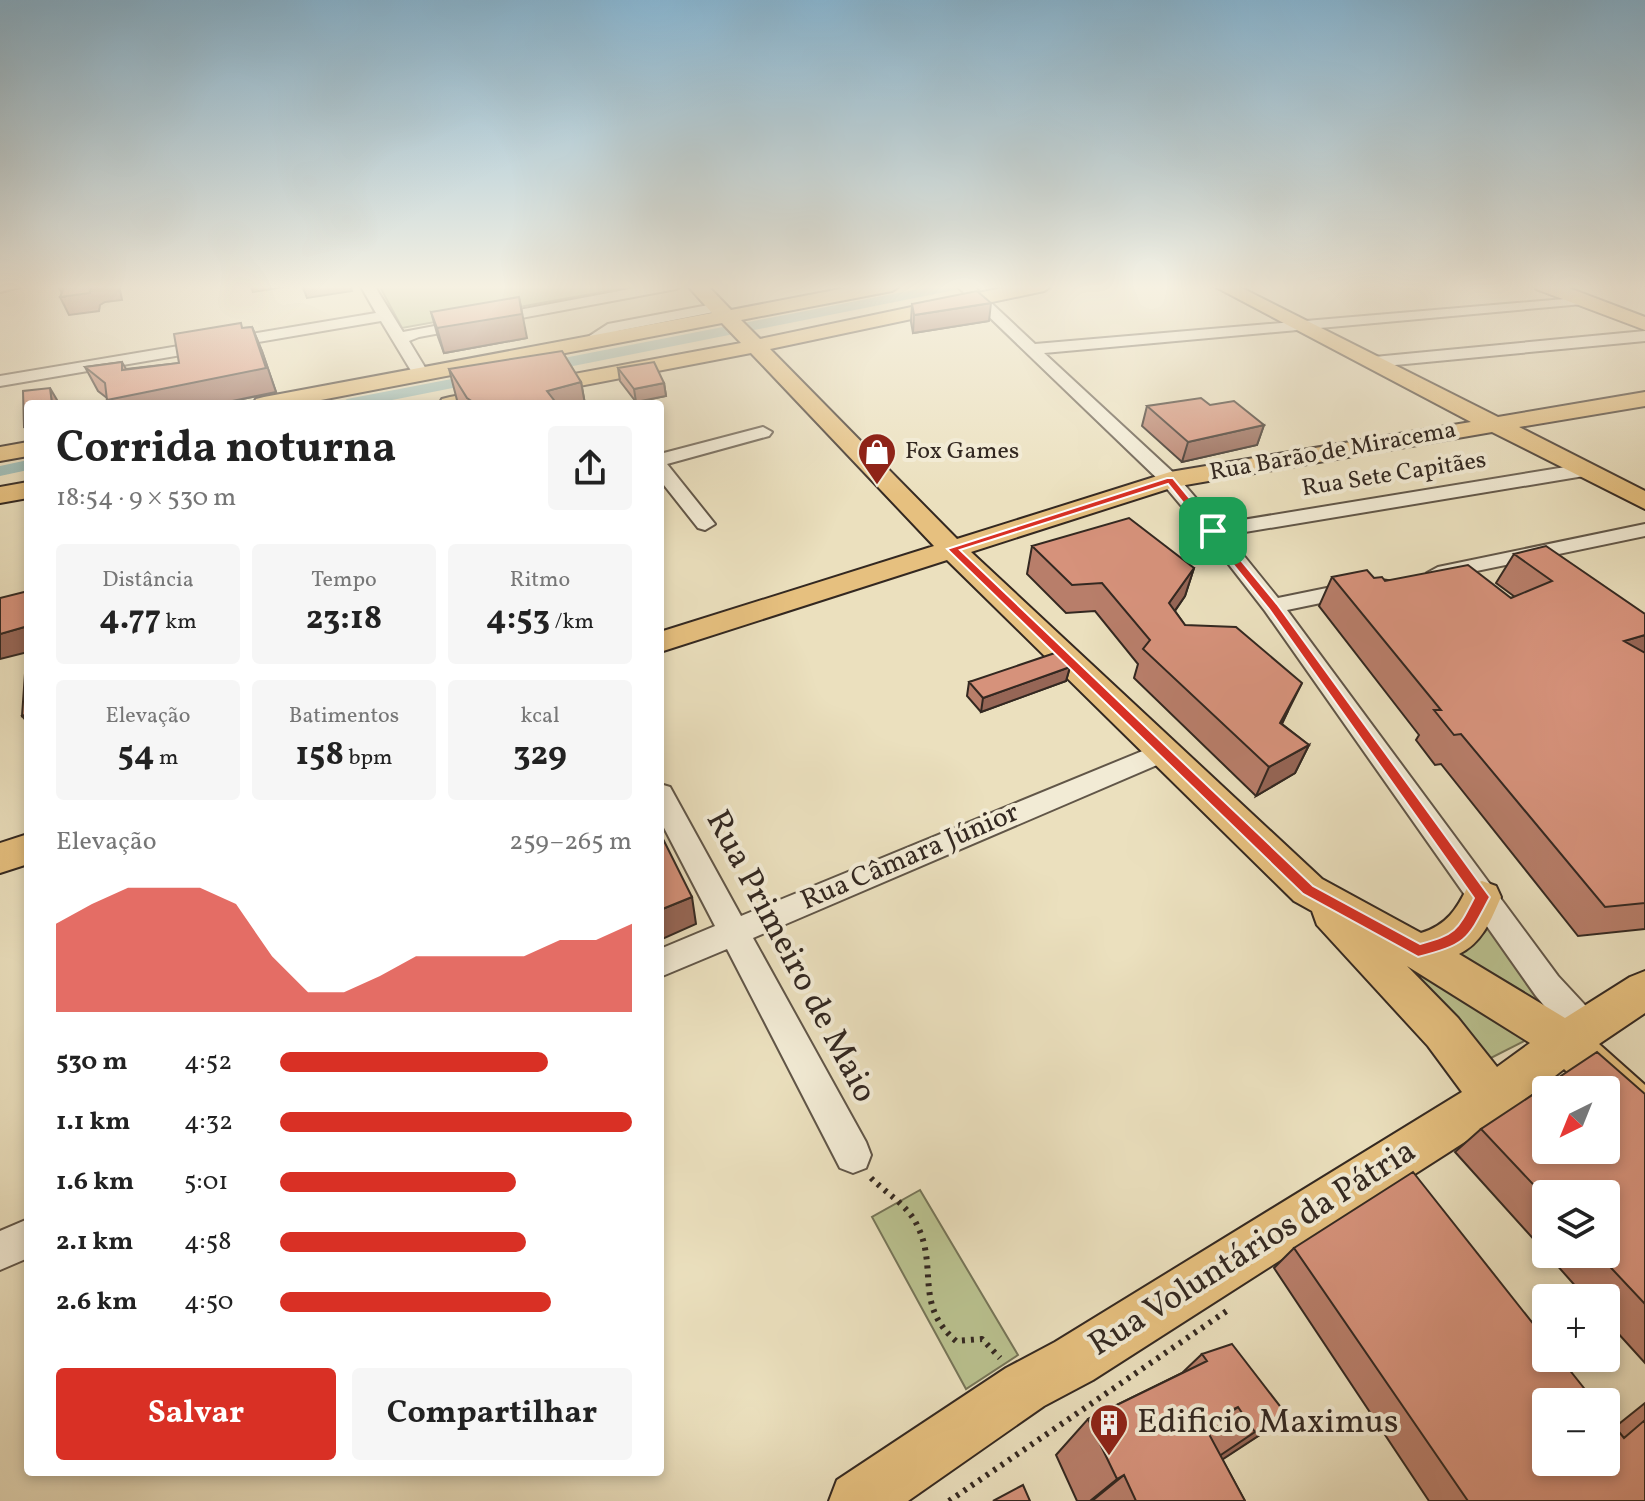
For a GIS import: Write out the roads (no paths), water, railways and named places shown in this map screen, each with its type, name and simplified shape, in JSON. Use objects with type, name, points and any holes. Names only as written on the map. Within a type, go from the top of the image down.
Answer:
[{"type":"main road","points":[[285,400],[525,355]]},
{"type":"main road","points":[[465,400],[631,355]]},
{"type":"main road","points":[[766,355],[952,549],[1308,890],[1443,1032],[1493,1097]]},
{"type":"main road","points":[[1360,355],[1645,501]]},
{"type":"main road","name":"Rua Barão de Miracema","points":[[664,641],[1170,480],[1645,399]]},
{"type":"main road","points":[[0,454],[24,450]]},
{"type":"main road","points":[[0,495],[24,491]]},
{"type":"main road","points":[[0,858],[24,850]]},
{"type":"main road","points":[[1308,890],[1575,1036],[1645,1115]]},
{"type":"main road","points":[[1418,951],[1447,943],[1464,933],[1482,897]]},
{"type":"main road","name":"Rua Voluntários da Pátria","points":[[858,1501],[1025,1387],[1074,1361],[1493,1097],[1575,1036],[1645,990]]},
{"type":"street","points":[[0,381],[154,355]]},
{"type":"street","points":[[410,355],[421,374]]},
{"type":"street","points":[[1038,355],[1170,480],[1273,606],[1547,986],[1575,1036]]},
{"type":"street","points":[[1374,362],[1446,355]]},
{"type":"street","points":[[664,459],[763,432]]},
{"type":"street","name":"Rua Sete Capitães","points":[[1213,531],[1584,470]]},
{"type":"street","points":[[664,473],[705,524]]},
{"type":"street","points":[[1413,578],[1645,530]]},
{"type":"street","points":[[1273,606],[1382,584]]},
{"type":"street","name":"Rua Câmara Júnior","points":[[664,961],[1162,752]]},
{"type":"street","name":"Rua Primeiro de Maio","points":[[664,801],[853,1155]]},
{"type":"street","points":[[0,1251],[24,1240]]},
{"type":"waterway","points":[[538,368],[604,355]]},
{"type":"waterway","points":[[368,400],[483,378]]},
{"type":"waterway","points":[[0,471],[24,466]]},
{"type":"place","name":"Fox Games","points":[[877,486]]},
{"type":"place","name":"Edificio Maximus","points":[[1109,1457]]}]
